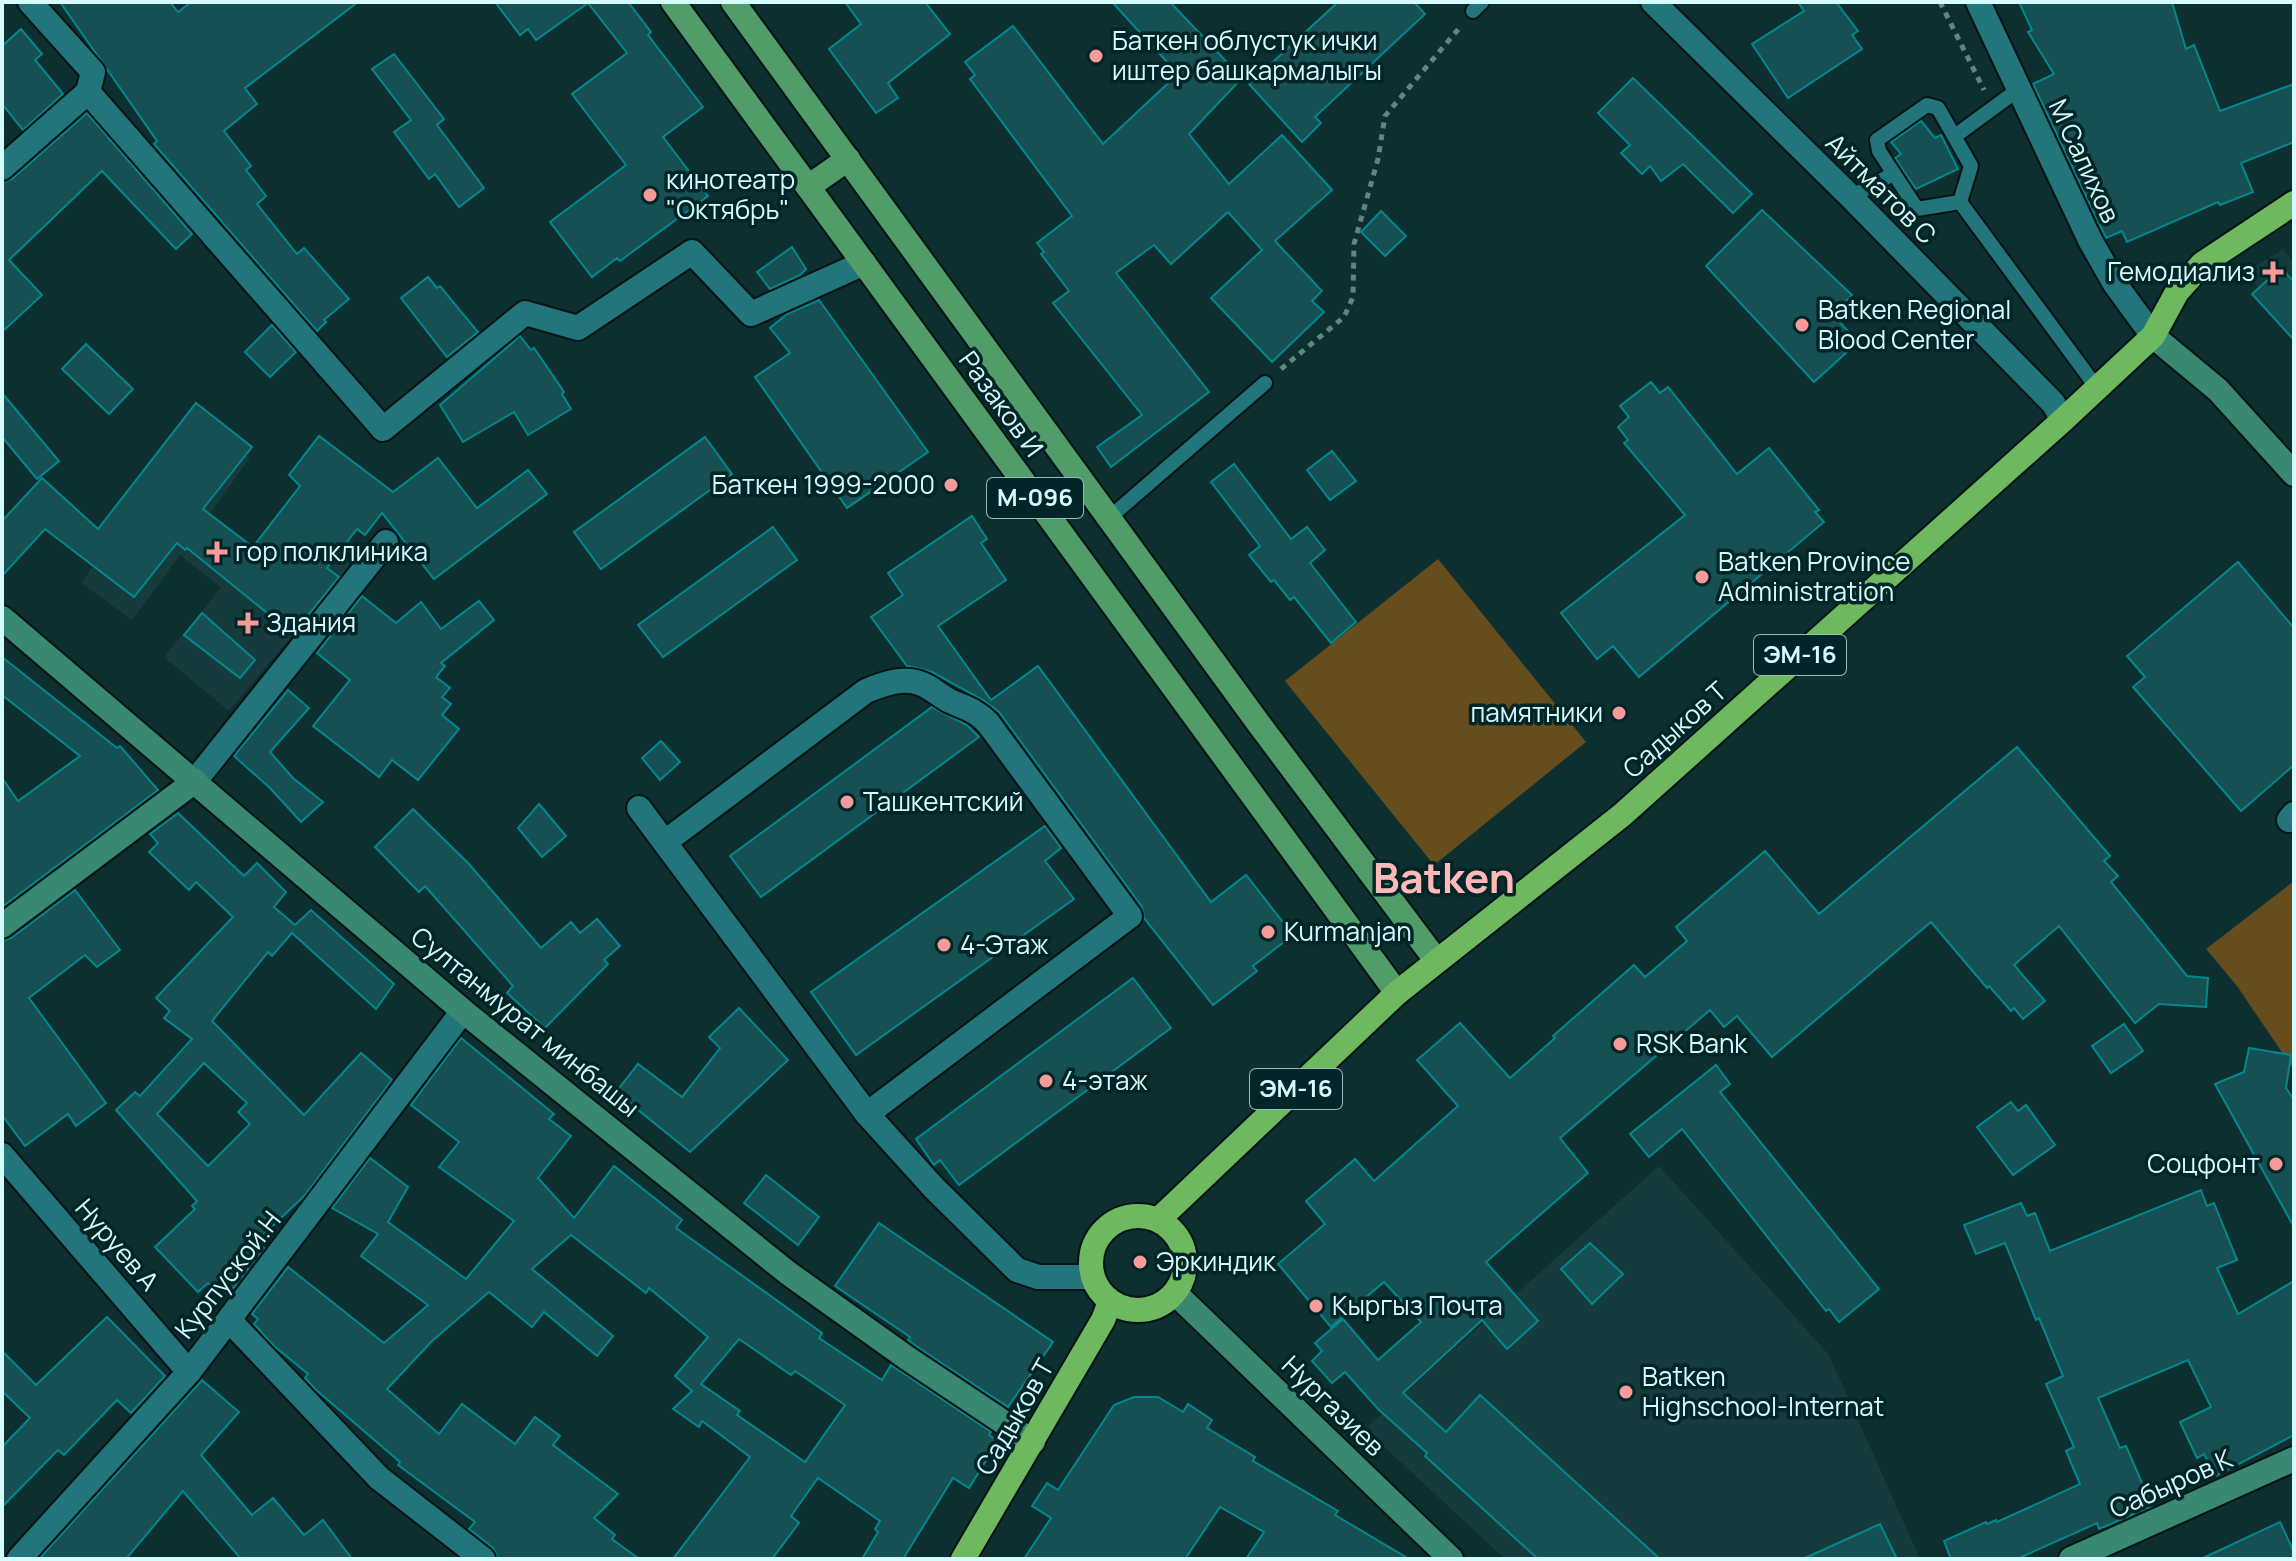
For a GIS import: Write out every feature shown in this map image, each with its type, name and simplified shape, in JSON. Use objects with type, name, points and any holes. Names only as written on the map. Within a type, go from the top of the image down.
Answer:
[{"type":"highway","name":"ЭМ-16","points":[[2153,336],[2177,292],[2202,264],[2294,203]]},
{"type":"highway","name":"Садыков Т","points":[[1436,960],[1622,815],[2153,336]]},
{"type":"highway","name":"ЭМ-16","points":[[1158,1220],[1397,993],[1436,960]]},
{"type":"highway","points":[[1143,1216],[1158,1220],[1180,1240],[1185,1255],[1185,1270],[1176,1294],[1149,1310],[1122,1309],[1099,1292],[1090,1262],[1093,1247],[1101,1233],[1112,1223],[1127,1217],[1143,1216]]},
{"type":"highway","name":"Садыков Т","points":[[963,1559],[1103,1320],[1110,1302]]},
{"type":"main road","name":"Разаков И","points":[[673,2],[1397,993]]},
{"type":"main road","name":"Разаков И","points":[[733,2],[1436,960]]},
{"type":"main road","points":[[808,187],[848,159]]},
{"type":"street","points":[[2,168],[88,92],[93,72],[30,2]]},
{"type":"street","name":"Айтматов С","points":[[1653,2],[1851,197],[2053,403],[2063,420]]},
{"type":"street","name":"М Салихов","points":[[1978,2],[2090,240],[2115,284],[2153,336]]},
{"type":"street","points":[[88,92],[383,429],[525,313],[578,328],[692,252],[751,314],[864,263]]},
{"type":"street","points":[[2153,336],[2218,390],[2294,474]]},
{"type":"street","points":[[2,926],[195,781],[386,542]]},
{"type":"street","name":"Султанмурат минбашы","points":[[2,618],[463,1011],[788,1273],[1033,1442]]},
{"type":"street","points":[[665,842],[866,691],[881,684],[905,681],[922,684],[947,700],[977,711],[988,723],[1130,916],[867,1114]]},
{"type":"street","points":[[639,808],[867,1114],[934,1188],[1017,1270],[1038,1277],[1092,1277]]},
{"type":"street","name":"Курпуской.Н","points":[[19,1559],[189,1372],[463,1011]]},
{"type":"street","name":"Нуруев А","points":[[2,1155],[189,1372]]},
{"type":"street","name":"Нургазиев","points":[[1176,1294],[1451,1559]]},
{"type":"street","points":[[230,1321],[379,1478],[483,1559]]},
{"type":"street","name":"Сабыров К","points":[[2071,1559],[2294,1459]]},
{"type":"lane","points":[[1955,136],[2019,89]]},
{"type":"lane","points":[[1927,105],[1938,108],[1971,166],[1960,202],[1917,209],[1879,151],[1877,140],[1927,105]]},
{"type":"lane","points":[[1851,197],[1893,174]]},
{"type":"lane","points":[[1960,202],[2097,388]]},
{"type":"lane","points":[[1109,518],[1265,383]]},
{"type":"path","points":[[1940,2],[1993,108]]},
{"type":"path","points":[[1265,383],[1344,317],[1353,297],[1354,244],[1378,159],[1385,116],[1478,7]]},
{"type":"shaded area","points":[[2283,249],[2294,263],[2294,327],[2245,273]]},
{"type":"shaded area","points":[[199,421],[250,458],[210,513],[254,548],[299,497],[364,551],[229,711],[164,657],[221,588],[180,555],[132,620],[81,583]]},
{"type":"shaded area","points":[[1438,559],[1586,742],[1434,865],[1285,681]]},
{"type":"shaded area","points":[[2294,881],[2294,1070],[2237,986],[2206,949]]},
{"type":"shaded area","name":"Batken Highschool-Internat","points":[[1659,1166],[1829,1355],[1920,1559],[1505,1559],[1365,1429]]},
{"type":"building","points":[[60,2],[170,2],[178,12],[191,2],[358,2],[245,88],[257,104],[224,131],[251,166],[246,170],[266,196],[257,204],[297,254],[304,248],[349,299],[324,320],[326,322],[317,331],[154,144],[157,141]]},
{"type":"building","points":[[495,2],[628,2],[651,32],[648,35],[703,107],[663,137],[708,196],[620,261],[617,258],[592,277],[550,222],[626,165],[572,94],[627,53],[588,3],[536,40],[528,29],[520,35]]},
{"type":"building","points":[[845,2],[925,2],[950,34],[888,83],[898,98],[876,113],[829,49],[861,24]]},
{"type":"building","points":[[1112,2],[1170,2],[1242,78],[1189,134],[1229,184],[1282,135],[1332,190],[1275,241],[1322,291],[1312,301],[1324,312],[1272,362],[1211,298],[1262,250],[1228,212],[1171,264],[1154,245],[1116,273],[1209,392],[1111,467],[1097,447],[1142,415],[1053,303],[1069,291],[1041,254],[1044,252],[1037,243],[1072,216],[970,79],[975,75],[965,62],[1013,26],[1103,144],[1178,74]]},
{"type":"building","points":[[1338,2],[1414,2],[1425,14],[1315,117],[1321,123],[1302,142],[1249,84]]},
{"type":"building","points":[[1798,2],[1836,2],[1858,31],[1852,35],[1862,49],[1788,98],[1752,44],[1804,11]]},
{"type":"building","points":[[2019,2],[2172,2],[2186,49],[2194,45],[2220,111],[2294,84],[2294,142],[2241,163],[2253,192],[2220,205],[2218,202],[2127,242],[2122,231],[2106,238],[2033,84],[2054,74],[2028,32],[2032,30]]},
{"type":"building","points":[[21,29],[42,54],[35,60],[63,94],[23,130],[2,104],[2,46]]},
{"type":"building","points":[[394,54],[444,119],[437,125],[484,188],[459,207],[435,174],[429,179],[394,132],[411,120],[372,69]]},
{"type":"building","points":[[1633,78],[1752,194],[1733,213],[1683,164],[1661,181],[1650,166],[1642,174],[1621,153],[1630,145],[1598,113]]},
{"type":"building","points":[[87,113],[192,234],[176,249],[102,171],[9,260],[42,295],[2,332],[2,183],[12,179]]},
{"type":"building","points":[[1921,121],[1935,138],[1941,135],[1958,169],[1916,189],[1895,158],[1901,154],[1891,142]]},
{"type":"building","points":[[1762,210],[1852,295],[1833,315],[1858,342],[1814,382],[1706,266]]},
{"type":"building","points":[[1381,211],[1406,236],[1385,256],[1361,232]]},
{"type":"building","points":[[792,247],[806,269],[770,289],[757,272]]},
{"type":"building","points":[[2281,268],[2294,282],[2294,340],[2252,294]]},
{"type":"building","points":[[428,277],[437,288],[440,286],[478,332],[447,357],[401,298]]},
{"type":"building","points":[[819,300],[928,452],[847,508],[755,377],[790,353],[770,328],[787,314]]},
{"type":"building","points":[[272,325],[296,352],[270,377],[245,352]]},
{"type":"building","points":[[520,336],[531,350],[534,348],[564,392],[562,394],[571,409],[528,435],[514,412],[463,442],[440,405]]},
{"type":"building","points":[[86,344],[133,389],[109,414],[62,369]]},
{"type":"building","name":"Batken Province Administration","points":[[1651,382],[1660,393],[1668,387],[1737,474],[1769,448],[1819,510],[1815,512],[1824,522],[1639,677],[1613,646],[1597,659],[1561,613],[1685,515],[1624,443],[1628,440],[1618,427],[1629,417],[1620,406]]},
{"type":"building","points":[[2,393],[59,461],[37,479],[2,437]]},
{"type":"building","points":[[196,403],[252,447],[203,509],[253,547],[300,486],[289,475],[319,436],[393,492],[438,458],[477,508],[528,470],[547,494],[434,579],[382,513],[365,535],[357,529],[327,568],[339,577],[293,634],[177,543],[134,597],[45,529],[2,576],[2,521],[42,478],[98,529]]},
{"type":"building","points":[[705,437],[732,474],[601,569],[574,532]]},
{"type":"building","points":[[1332,451],[1356,481],[1330,500],[1307,470]]},
{"type":"building","points":[[1234,464],[1291,539],[1307,527],[1325,550],[1310,563],[1356,622],[1331,643],[1294,597],[1290,600],[1249,555],[1260,546],[1211,482]]},
{"type":"building","points":[[972,516],[987,539],[981,543],[1006,580],[938,626],[991,700],[1038,666],[1211,902],[1246,875],[1293,935],[1253,966],[1257,971],[1213,1005],[1144,918],[1142,907],[999,712],[932,672],[907,666],[871,617],[903,595],[888,573]]},
{"type":"building","points":[[773,527],[797,560],[663,657],[638,625]]},
{"type":"building","points":[[2238,562],[2294,628],[2294,765],[2241,811],[2133,687],[2145,677],[2127,656]]},
{"type":"building","points":[[362,596],[396,623],[421,602],[441,629],[479,601],[494,620],[441,663],[445,666],[436,677],[450,688],[442,697],[451,704],[442,715],[459,729],[418,780],[392,760],[379,777],[313,726],[350,680],[317,653]]},
{"type":"building","points":[[202,613],[255,660],[240,678],[184,635]]},
{"type":"building","points":[[2,657],[117,748],[120,746],[158,790],[2,907],[2,778],[18,801],[80,756],[2,695]]},
{"type":"building","points":[[288,690],[309,708],[270,752],[293,778],[323,802],[301,822],[270,788],[234,756]]},
{"type":"building","name":"Ташкентский","points":[[932,707],[967,725],[979,737],[761,897],[730,856]]},
{"type":"building","points":[[661,741],[680,762],[660,780],[642,758]]},
{"type":"building","points":[[2017,747],[2110,856],[2104,861],[2118,876],[2111,882],[2187,976],[2208,978],[2206,1007],[2159,1004],[2135,1023],[2059,926],[2014,965],[2045,1001],[2023,1019],[2014,1008],[2011,1011],[1989,986],[1987,988],[1931,922],[1772,1057],[1737,1016],[1724,1027],[1710,1010],[1560,1138],[1588,1173],[1486,1262],[1538,1321],[1507,1349],[1482,1320],[1403,1393],[1446,1432],[1480,1395],[1660,1559],[1538,1559],[1425,1456],[1427,1453],[1378,1409],[1345,1372],[1332,1383],[1312,1361],[1322,1351],[1315,1343],[1343,1319],[1378,1360],[1421,1322],[1384,1282],[1331,1327],[1278,1264],[1325,1224],[1306,1201],[1355,1159],[1374,1181],[1458,1106],[1417,1060],[1460,1023],[1510,1078],[1634,965],[1645,977],[1687,941],[1676,927],[1765,851],[1819,914]]},
{"type":"building","points":[[539,804],[566,836],[542,857],[518,828]]},
{"type":"building","points":[[413,809],[469,864],[541,948],[571,922],[580,933],[597,919],[620,946],[604,960],[608,964],[545,1028],[507,993],[513,986],[425,886],[419,892],[375,847]]},
{"type":"building","points":[[178,813],[244,876],[257,863],[286,892],[274,907],[295,925],[311,910],[394,984],[376,1009],[292,933],[272,956],[268,952],[212,1021],[304,1115],[361,1053],[392,1080],[305,1195],[256,1242],[264,1248],[228,1295],[208,1283],[198,1292],[155,1247],[195,1209],[192,1206],[197,1201],[116,1110],[135,1092],[140,1096],[192,1039],[164,1018],[170,1011],[156,998],[233,917],[196,882],[189,890],[149,852],[158,843],[150,834]],"holes":[[[204,1063],[247,1103],[238,1112],[250,1124],[208,1166],[157,1114]]]},
{"type":"building","name":"4-Этаж","points":[[1045,826],[1061,848],[1045,861],[1074,899],[856,1055],[811,992]]},
{"type":"building","points":[[75,890],[120,950],[97,967],[85,955],[29,998],[106,1103],[76,1126],[68,1114],[25,1146],[2,1115],[2,941],[11,938]]},
{"type":"building","name":"4-этаж","points":[[1133,978],[1171,1028],[959,1185],[940,1160],[934,1165],[916,1139]]},
{"type":"building","points":[[739,1008],[788,1060],[690,1152],[616,1092],[638,1064],[682,1097],[720,1048],[709,1037]]},
{"type":"building","points":[[2124,1024],[2143,1051],[2111,1073],[2092,1046]]},
{"type":"building","points":[[461,1038],[554,1114],[549,1119],[571,1136],[538,1178],[574,1218],[614,1166],[682,1220],[676,1228],[822,1333],[819,1338],[882,1380],[891,1365],[991,1432],[989,1435],[998,1441],[969,1488],[953,1478],[903,1559],[862,1559],[878,1532],[875,1529],[880,1521],[818,1478],[791,1516],[799,1523],[772,1559],[673,1559],[750,1457],[702,1421],[699,1427],[673,1409],[692,1391],[675,1376],[708,1337],[649,1288],[646,1293],[571,1235],[532,1269],[613,1336],[597,1356],[544,1312],[532,1327],[489,1292],[432,1341],[387,1389],[439,1434],[462,1404],[515,1444],[535,1417],[560,1436],[553,1445],[618,1494],[594,1518],[615,1535],[612,1539],[639,1559],[498,1559],[493,1548],[469,1529],[475,1522],[398,1465],[400,1462],[315,1389],[305,1378],[308,1374],[274,1346],[254,1324],[258,1319],[252,1314],[288,1267],[384,1343],[428,1305],[361,1256],[378,1234],[332,1208],[370,1158],[408,1187],[388,1222],[466,1279],[514,1221],[439,1167],[459,1142],[411,1105]],"holes":[[[739,1339],[791,1375],[795,1371],[845,1405],[805,1462],[737,1415],[740,1411],[701,1384]]]},
{"type":"building","name":"Соцфонт","points":[[2249,1048],[2291,1055],[2286,1088],[2294,1100],[2294,1227],[2215,1084],[2244,1072]]},
{"type":"building","points":[[1716,1065],[1730,1084],[1720,1092],[1879,1289],[1839,1322],[1829,1309],[1826,1311],[1682,1129],[1649,1157],[1630,1134]]},
{"type":"building","points":[[2011,1102],[2018,1111],[2026,1105],[2055,1145],[2013,1175],[1977,1127]]},
{"type":"building","points":[[766,1175],[819,1217],[798,1245],[744,1203]]},
{"type":"building","points":[[2201,1190],[2207,1206],[2214,1203],[2237,1260],[2217,1268],[2238,1314],[2294,1281],[2294,1435],[2216,1476],[2204,1454],[2197,1458],[2180,1422],[2211,1407],[2188,1360],[2098,1398],[2120,1448],[2126,1446],[2152,1506],[2099,1529],[2097,1523],[2017,1559],[1951,1559],[1944,1541],[1986,1522],[1997,1522],[2080,1484],[2066,1451],[2074,1447],[2046,1384],[2063,1376],[2039,1318],[2036,1320],[2005,1243],[1976,1254],[1964,1225],[2021,1203],[2027,1216],[2035,1213],[2050,1251]]},
{"type":"building","points":[[879,1223],[1053,1342],[1008,1407],[916,1346],[908,1340],[910,1337],[835,1286]]},
{"type":"building","points":[[1590,1243],[1623,1274],[1592,1304],[1561,1269]]},
{"type":"building","points":[[107,1317],[165,1376],[131,1413],[117,1400],[64,1455],[58,1450],[2,1507],[2,1447],[30,1418],[2,1391],[2,1351],[36,1385]]},
{"type":"building","points":[[202,1380],[239,1412],[201,1455],[252,1515],[273,1498],[304,1535],[323,1520],[352,1559],[241,1559],[183,1491],[126,1559],[39,1559]]},
{"type":"building","points":[[1134,1397],[1158,1397],[1183,1412],[1188,1404],[1212,1420],[1207,1428],[1255,1457],[1253,1461],[1338,1511],[1335,1515],[1409,1559],[1246,1559],[1264,1532],[1220,1507],[1185,1559],[1024,1559],[1051,1518],[1032,1506],[1047,1483],[1058,1490],[1114,1405]]},
{"type":"building","points":[[2280,1522],[2294,1552],[2294,1559],[2201,1559]]},
{"type":"building","points":[[1880,1524],[1897,1559],[1803,1559]]},
{"type":"place","name":"Баткен облустук ички иштер башкармалыгы","points":[[1096,56]]},
{"type":"place","name":"кинотеатр \"Октябрь\"","points":[[650,195]]},
{"type":"place","name":"Гемодиализ","points":[[2273,272]]},
{"type":"place","name":"Batken Regional Blood Center","points":[[1802,325]]},
{"type":"place","name":"Баткен 1999-2000","points":[[951,485]]},
{"type":"place","name":"гор полклиника","points":[[217,552]]},
{"type":"place","name":"Batken Province Administration","points":[[1702,577]]},
{"type":"place","name":"Здания","points":[[248,623]]},
{"type":"place","name":"памятники","points":[[1619,713]]},
{"type":"place","name":"Ташкентский","points":[[847,802]]},
{"type":"place","name":"Kurmanjan","points":[[1268,932]]},
{"type":"place","name":"4-Этаж","points":[[944,945]]},
{"type":"place","name":"RSK Bank","points":[[1620,1044]]},
{"type":"place","name":"4-этаж","points":[[1046,1081]]},
{"type":"place","name":"Соцфонт","points":[[2276,1164]]},
{"type":"place","name":"Эркиндик","points":[[1140,1262]]},
{"type":"place","name":"Кыргыз Почта","points":[[1316,1306]]},
{"type":"place","name":"Batken Highschool-Internat","points":[[1626,1392]]},
{"type":"district","name":"Batken","points":[[1444,878]]}]
